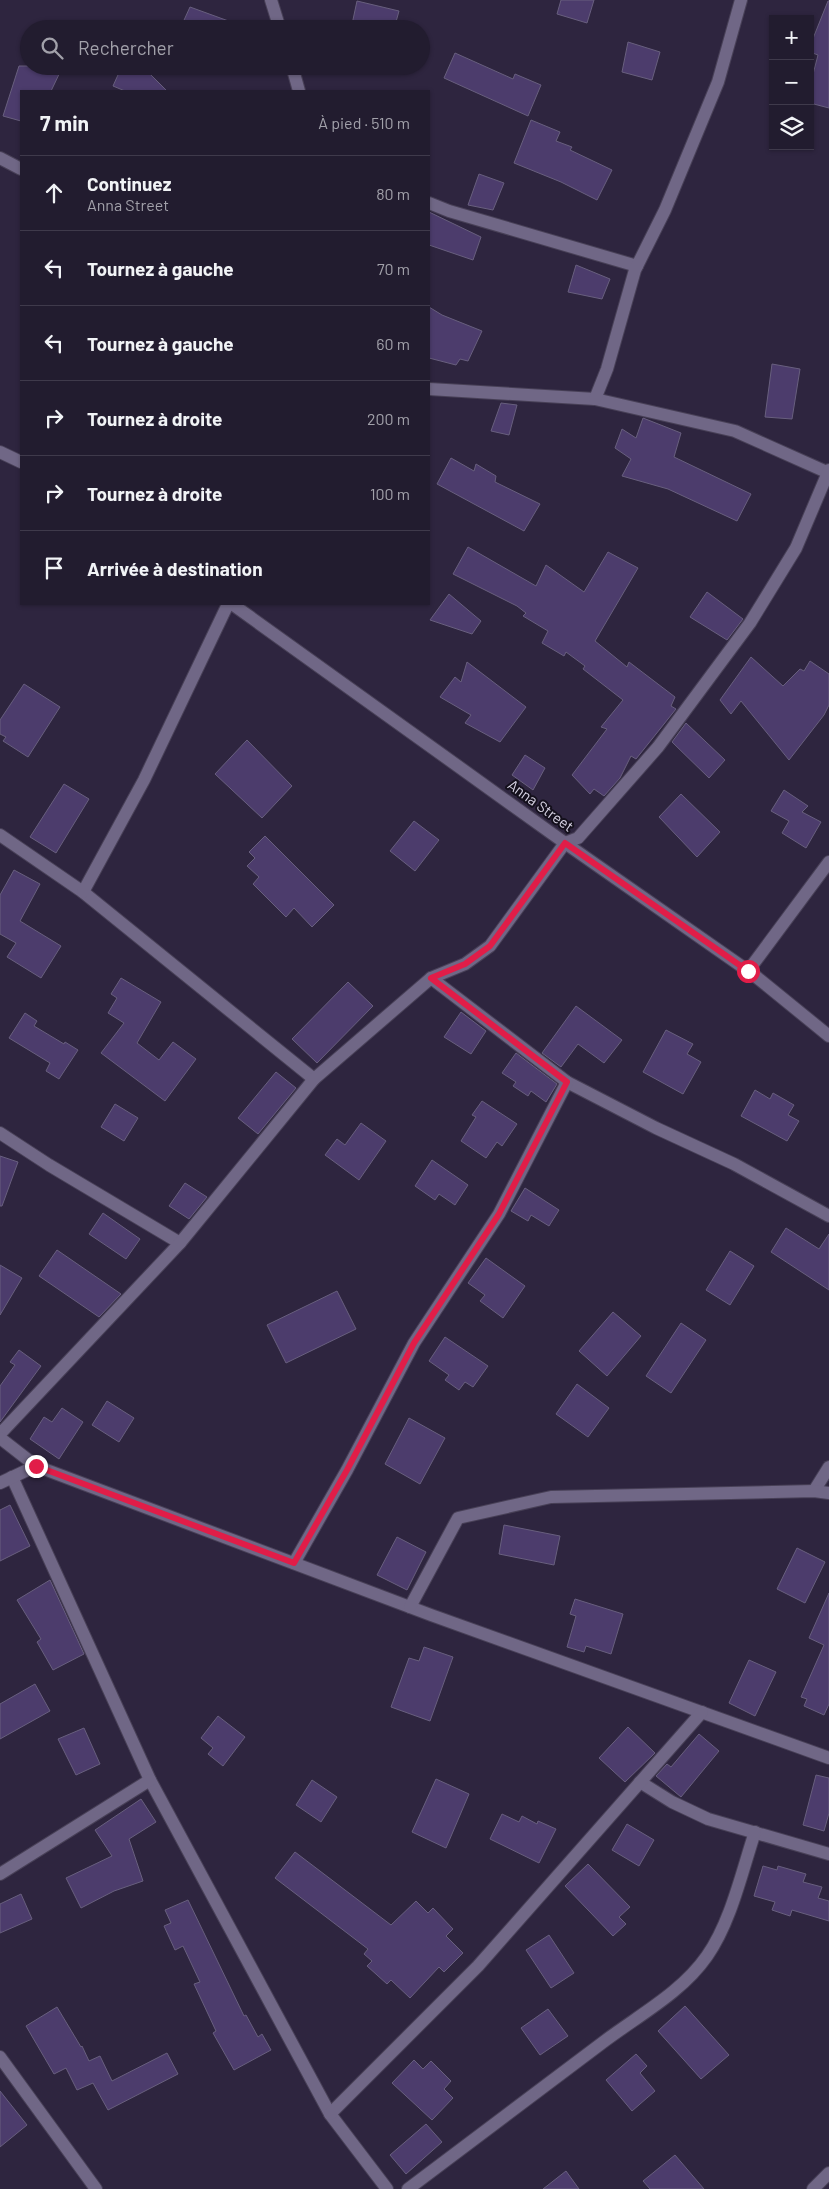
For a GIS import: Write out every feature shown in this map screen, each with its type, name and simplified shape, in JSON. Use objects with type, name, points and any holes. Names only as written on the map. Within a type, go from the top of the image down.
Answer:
[{"type":"street","points":[[271,0],[277,20]]},
{"type":"street","points":[[595,399],[607,369],[637,266],[665,210],[711,100],[723,66],[741,0]]},
{"type":"street","points":[[295,75],[299,90]]},
{"type":"street","points":[[0,158],[20,168]]},
{"type":"street","points":[[430,203],[449,211],[637,266]]},
{"type":"street","points":[[430,389],[595,399],[735,431],[829,472],[796,548],[750,623],[658,747],[614,794],[578,838],[565,843],[490,946],[465,964],[431,978],[314,1079],[180,1244],[0,1436],[36,1466],[410,1607],[829,1758]]},
{"type":"street","points":[[0,452],[20,462]]},
{"type":"street","points":[[83,892],[144,780],[230,605]]},
{"type":"street","name":"Anna Street","points":[[231,605],[748,971],[829,1036]]},
{"type":"street","points":[[1,837],[83,892],[314,1079]]},
{"type":"street","points":[[748,971],[829,862]]},
{"type":"street","points":[[431,978],[567,1082],[656,1128],[734,1164],[829,1216]]},
{"type":"street","points":[[294,1563],[347,1470],[414,1343],[499,1214],[567,1082]]},
{"type":"street","points":[[0,1133],[49,1165],[180,1244]]},
{"type":"street","points":[[0,1483],[36,1466]]},
{"type":"street","points":[[814,1491],[829,1467]]},
{"type":"street","points":[[12,1477],[150,1780],[330,2114],[387,2189]]},
{"type":"street","points":[[410,1607],[458,1518],[551,1497],[814,1491],[829,1493]]},
{"type":"street","points":[[330,2114],[478,1966],[702,1712]]},
{"type":"street","points":[[0,1874],[150,1780]]},
{"type":"street","points":[[640,1782],[672,1802],[708,1819],[829,1854]]},
{"type":"street","points":[[408,2189],[616,2033],[666,1998],[688,1978],[707,1956],[721,1932],[755,1832]]},
{"type":"street","points":[[0,2057],[96,2189]]},
{"type":"street","points":[[813,2189],[829,2173]]},
{"type":"building","points":[[561,0],[594,0],[587,23],[557,14]]},
{"type":"building","points":[[357,1],[399,11],[396,20],[353,20]]},
{"type":"building","points":[[829,1],[829,108],[814,104],[814,70],[818,55],[814,54],[814,36]]},
{"type":"building","points":[[190,7],[226,20],[184,20]]},
{"type":"building","points":[[628,42],[660,52],[652,80],[622,72]]},
{"type":"building","points":[[455,53],[513,79],[515,74],[541,85],[528,116],[444,78]]},
{"type":"building","points":[[19,66],[20,75],[59,75],[51,90],[20,90],[20,121],[3,116]]},
{"type":"building","points":[[118,75],[151,75],[166,90],[123,90],[113,86]]},
{"type":"building","points":[[531,120],[560,132],[556,141],[572,147],[570,150],[612,170],[597,200],[561,182],[514,163]]},
{"type":"building","points":[[479,174],[504,183],[493,210],[468,205]]},
{"type":"building","points":[[430,212],[481,237],[473,260],[430,245]]},
{"type":"building","points":[[576,265],[610,279],[602,299],[568,292]]},
{"type":"building","points":[[430,308],[442,315],[482,331],[468,361],[460,359],[456,365],[430,358]]},
{"type":"building","points":[[772,364],[800,369],[792,419],[765,417]]},
{"type":"building","points":[[501,403],[517,405],[509,435],[491,431]]},
{"type":"building","points":[[643,418],[681,433],[674,457],[751,494],[737,521],[668,489],[622,476],[631,459],[615,448],[622,429],[636,438]]},
{"type":"building","points":[[451,458],[474,471],[476,464],[496,476],[495,482],[540,504],[524,531],[437,484]]},
{"type":"building","points":[[468,547],[536,586],[546,565],[584,592],[608,552],[638,568],[595,641],[627,667],[629,662],[675,697],[671,706],[676,709],[636,759],[631,756],[620,778],[604,796],[594,789],[590,794],[572,775],[607,729],[601,727],[623,700],[583,669],[585,666],[566,652],[564,656],[542,643],[548,631],[523,616],[526,613],[517,606],[453,574]]},
{"type":"building","points":[[707,592],[743,619],[727,640],[690,617]]},
{"type":"building","points":[[449,594],[481,621],[472,634],[430,620]]},
{"type":"building","points":[[751,657],[783,686],[800,669],[804,671],[810,661],[829,674],[829,705],[824,715],[789,760],[741,701],[731,714],[720,700]]},
{"type":"building","points":[[467,662],[526,707],[500,742],[465,723],[471,715],[440,697],[455,677],[461,682]]},
{"type":"building","points":[[24,684],[60,707],[28,757],[3,741],[6,737],[0,734],[0,720]]},
{"type":"building","points":[[686,723],[725,760],[709,778],[672,742]]},
{"type":"building","points":[[247,740],[292,786],[262,818],[215,774]]},
{"type":"building","points":[[525,755],[545,768],[533,790],[512,775]]},
{"type":"building","points":[[64,784],[89,799],[56,853],[30,837]]},
{"type":"building","points":[[784,790],[808,806],[802,812],[821,822],[806,848],[782,833],[789,821],[771,811]]},
{"type":"building","points":[[681,794],[720,832],[697,857],[659,817]]},
{"type":"building","points":[[414,821],[439,840],[415,871],[390,851]]},
{"type":"building","points":[[265,836],[334,905],[312,927],[294,908],[286,917],[253,884],[259,877],[247,866],[255,858],[249,852]]},
{"type":"building","points":[[14,870],[40,884],[20,921],[61,946],[41,978],[7,957],[16,943],[0,934],[0,895]]},
{"type":"building","points":[[121,978],[161,1002],[137,1043],[159,1060],[173,1042],[196,1059],[165,1101],[101,1053],[124,1023],[108,1013],[117,998],[111,994]]},
{"type":"building","points":[[348,982],[373,1006],[317,1063],[292,1039]]},
{"type":"building","points":[[576,1006],[622,1040],[604,1063],[578,1044],[561,1067],[542,1053]]},
{"type":"building","points":[[461,1012],[486,1031],[471,1054],[444,1037]]},
{"type":"building","points":[[25,1013],[37,1021],[34,1026],[78,1050],[59,1079],[46,1071],[50,1063],[9,1038]]},
{"type":"building","points":[[666,1030],[693,1044],[687,1054],[701,1062],[683,1094],[643,1072]]},
{"type":"building","points":[[516,1053],[557,1084],[546,1102],[531,1091],[528,1096],[513,1086],[516,1082],[502,1073]]},
{"type":"building","points":[[276,1072],[296,1088],[258,1134],[238,1118]]},
{"type":"building","points":[[755,1090],[770,1099],[773,1093],[794,1105],[788,1115],[799,1121],[787,1141],[741,1116]]},
{"type":"building","points":[[482,1101],[517,1124],[502,1146],[497,1142],[486,1158],[461,1141],[476,1117],[472,1115]]},
{"type":"building","points":[[115,1104],[138,1118],[124,1141],[101,1127]]},
{"type":"building","points":[[361,1123],[386,1141],[359,1180],[325,1155],[337,1139],[345,1145]]},
{"type":"building","points":[[0,1156],[18,1162],[2,1206],[0,1206]]},
{"type":"building","points":[[432,1160],[468,1185],[455,1205],[439,1194],[435,1200],[415,1186]]},
{"type":"building","points":[[185,1183],[207,1197],[189,1219],[169,1206]]},
{"type":"building","points":[[525,1188],[559,1210],[549,1226],[531,1215],[528,1221],[511,1211]]},
{"type":"building","points":[[103,1213],[140,1239],[126,1259],[89,1234]]},
{"type":"building","points":[[786,1228],[819,1249],[829,1234],[829,1290],[771,1252]]},
{"type":"building","points":[[57,1250],[121,1294],[99,1317],[39,1276]]},
{"type":"building","points":[[730,1251],[754,1266],[730,1305],[706,1290]]},
{"type":"building","points":[[486,1258],[525,1286],[503,1318],[480,1301],[485,1295],[468,1283]]},
{"type":"building","points":[[0,1265],[22,1278],[0,1315]]},
{"type":"building","points":[[337,1291],[356,1329],[286,1363],[267,1325]]},
{"type":"building","points":[[613,1312],[641,1336],[607,1376],[579,1351]]},
{"type":"building","points":[[681,1323],[706,1340],[671,1393],[646,1376]]},
{"type":"building","points":[[445,1337],[488,1366],[473,1387],[465,1382],[459,1390],[445,1380],[449,1375],[429,1361]]},
{"type":"building","points":[[19,1350],[41,1366],[0,1422],[0,1386],[15,1365],[10,1362]]},
{"type":"building","points":[[577,1384],[609,1408],[588,1437],[556,1414]]},
{"type":"building","points":[[107,1401],[134,1418],[119,1442],[92,1425]]},
{"type":"building","points":[[62,1408],[83,1422],[59,1459],[30,1439],[44,1417],[52,1422]]},
{"type":"building","points":[[409,1418],[445,1438],[420,1484],[385,1464]]},
{"type":"building","points":[[10,1505],[30,1546],[0,1561],[0,1510]]},
{"type":"building","points":[[504,1525],[560,1536],[554,1565],[499,1554]]},
{"type":"building","points":[[397,1537],[426,1552],[407,1590],[377,1575]]},
{"type":"building","points":[[797,1548],[825,1562],[805,1603],[777,1589]]},
{"type":"building","points":[[50,1580],[84,1654],[53,1670],[37,1642],[41,1639],[17,1600]]},
{"type":"building","points":[[829,1593],[829,1704],[824,1715],[804,1706],[807,1699],[801,1697],[824,1645],[809,1638]]},
{"type":"building","points":[[575,1599],[623,1614],[611,1654],[586,1646],[584,1652],[567,1647],[576,1616],[570,1614]]},
{"type":"building","points":[[424,1647],[453,1657],[430,1721],[391,1707],[409,1658],[419,1661]]},
{"type":"building","points":[[749,1660],[776,1672],[755,1716],[729,1703]]},
{"type":"building","points":[[35,1684],[50,1711],[0,1739],[0,1704]]},
{"type":"building","points":[[218,1716],[245,1737],[223,1766],[208,1754],[213,1748],[201,1738]]},
{"type":"building","points":[[628,1727],[655,1753],[625,1782],[599,1758]]},
{"type":"building","points":[[84,1728],[100,1764],[76,1775],[58,1739]]},
{"type":"building","points":[[699,1734],[719,1751],[681,1797],[656,1776],[667,1764],[671,1767]]},
{"type":"building","points":[[816,1775],[829,1778],[829,1813],[824,1831],[803,1825]]},
{"type":"building","points":[[436,1779],[469,1794],[446,1848],[412,1832]]},
{"type":"building","points":[[312,1780],[337,1797],[321,1822],[296,1805]]},
{"type":"building","points":[[141,1799],[156,1822],[129,1839],[143,1881],[114,1891],[81,1908],[66,1878],[112,1856],[95,1830]]},
{"type":"building","points":[[502,1814],[519,1822],[522,1816],[537,1824],[538,1821],[556,1829],[539,1863],[490,1839]]},
{"type":"building","points":[[627,1824],[654,1840],[639,1866],[612,1850]]},
{"type":"building","points":[[295,1852],[391,1925],[416,1901],[428,1913],[433,1908],[453,1929],[446,1936],[463,1953],[444,1972],[439,1967],[410,1998],[391,1980],[387,1984],[367,1966],[372,1961],[364,1954],[368,1949],[275,1878]]},
{"type":"building","points":[[588,1864],[630,1907],[619,1917],[626,1924],[613,1936],[565,1886]]},
{"type":"building","points":[[763,1866],[777,1870],[778,1866],[806,1874],[803,1882],[822,1887],[818,1898],[829,1901],[829,1921],[792,1910],[790,1916],[772,1910],[775,1902],[754,1896]]},
{"type":"building","points":[[21,1894],[32,1919],[0,1933],[0,1904]]},
{"type":"building","points":[[188,1900],[244,2016],[246,2015],[258,2037],[262,2034],[271,2050],[234,2070],[213,2033],[216,2031],[194,1984],[200,1982],[183,1946],[175,1950],[164,1926],[171,1923],[165,1910]]},
{"type":"building","points":[[549,1935],[574,1973],[551,1988],[526,1950]]},
{"type":"building","points":[[685,2006],[729,2055],[701,2079],[658,2031]]},
{"type":"building","points":[[57,2007],[82,2046],[89,2061],[100,2056],[112,2081],[167,2053],[178,2074],[108,2110],[93,2083],[77,2090],[66,2068],[54,2074],[26,2026]]},
{"type":"building","points":[[548,2009],[568,2036],[540,2055],[521,2028]]},
{"type":"building","points":[[636,2054],[647,2066],[640,2073],[655,2091],[632,2111],[606,2080]]},
{"type":"building","points":[[414,2060],[423,2069],[431,2061],[451,2081],[444,2089],[453,2098],[432,2120],[392,2083]]},
{"type":"building","points":[[0,2091],[27,2125],[0,2147]]},
{"type":"building","points":[[426,2124],[442,2142],[406,2174],[390,2155]]},
{"type":"building","points":[[675,2155],[704,2189],[650,2189],[643,2181]]},
{"type":"building","points":[[566,2171],[579,2189],[543,2189]]},
{"type":"route","points":[[36,1466],[294,1563],[347,1470],[414,1343],[499,1214],[567,1082],[431,978],[465,964],[490,946],[565,843],[748,971]]}]
